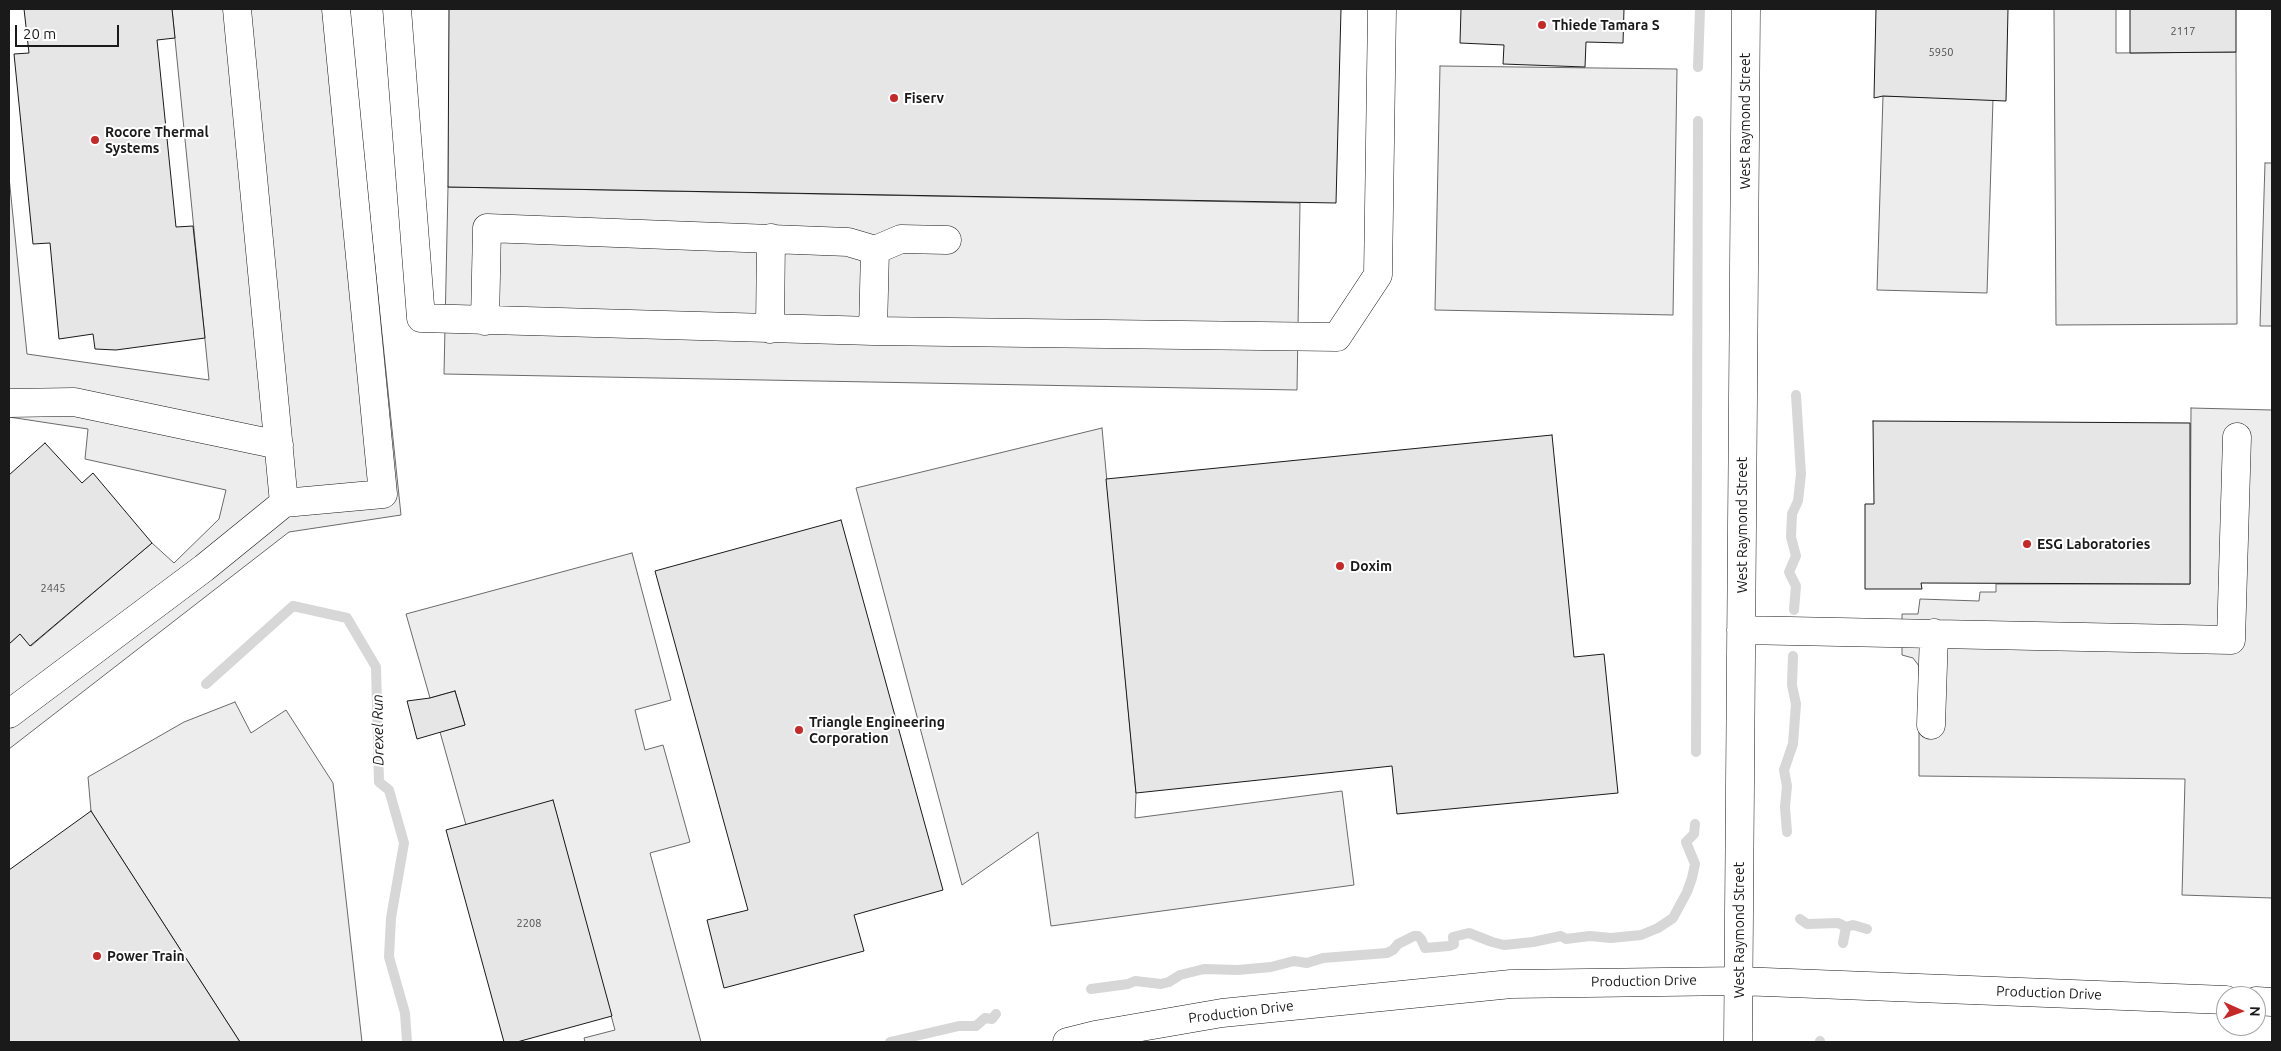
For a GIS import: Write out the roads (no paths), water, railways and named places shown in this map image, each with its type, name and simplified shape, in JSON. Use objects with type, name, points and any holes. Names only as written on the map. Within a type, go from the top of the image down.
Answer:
[{"type":"street","points":[[237,9],[284,503]]},
{"type":"street","points":[[9,714],[204,568],[284,503],[383,494],[336,9]]},
{"type":"street","points":[[397,9],[421,318],[770,329],[1337,337],[1378,275],[1382,9]]},
{"type":"street","name":"West Raymond Street","points":[[1738,1042],[1746,9]]},
{"type":"street","points":[[486,321],[487,228],[848,242],[875,250],[901,239],[947,240]]},
{"type":"street","points":[[770,329],[771,238]]},
{"type":"street","points":[[874,331],[875,250]]},
{"type":"street","points":[[9,403],[74,402],[279,445]]},
{"type":"street","points":[[1741,630],[2231,640],[2237,437]]},
{"type":"street","points":[[1931,725],[1934,633]]},
{"type":"street","name":"Production Drive","points":[[1067,1042],[1096,1035],[1222,1013],[1366,997],[1511,984],[1652,980],[1739,981],[2216,1000]]},
{"type":"waterway","points":[[1698,67],[1700,9]]},
{"type":"waterway","points":[[1696,752],[1698,121]]},
{"type":"waterway","points":[[1794,610],[1796,586],[1789,572],[1796,556],[1791,537],[1792,514],[1798,501],[1801,474],[1796,395]]},
{"type":"waterway","name":"Drexel Run","points":[[206,684],[293,606],[347,618],[376,667],[379,782],[389,790],[404,843],[391,918],[389,957],[405,1013],[407,1042]]},
{"type":"waterway","points":[[1787,832],[1785,807],[1787,786],[1784,770],[1793,744],[1796,704],[1792,685],[1793,656]]},
{"type":"waterway","points":[[1091,989],[1128,984],[1135,981],[1161,984],[1169,982],[1180,975],[1204,969],[1238,970],[1271,967],[1294,961],[1307,963],[1323,958],[1387,953],[1398,944],[1414,936],[1418,936],[1421,939],[1425,948],[1449,946],[1454,944],[1453,937],[1469,933],[1504,945],[1533,942],[1561,936],[1566,939],[1590,936],[1611,938],[1641,935],[1658,928],[1673,918],[1687,892],[1695,864],[1686,842],[1694,834],[1695,824]]},
{"type":"waterway","points":[[1800,919],[1807,924],[1838,923],[1846,927],[1853,925],[1867,929]]},
{"type":"waterway","points":[[1843,943],[1846,927]]},
{"type":"waterway","points":[[890,1042],[959,1026],[976,1026],[985,1018],[992,1019],[996,1014]]},
{"type":"place","name":"Thiede Tamara S","points":[[1542,25]]},
{"type":"place","name":"Fiserv","points":[[894,98]]},
{"type":"place","name":"Rocore Thermal Systems","points":[[95,140]]},
{"type":"place","name":"ESG Laboratories","points":[[2027,544]]},
{"type":"place","name":"Doxim","points":[[1340,566]]},
{"type":"place","name":"Triangle Engineering Corporation","points":[[799,730]]},
{"type":"place","name":"Power Train","points":[[97,956]]}]
